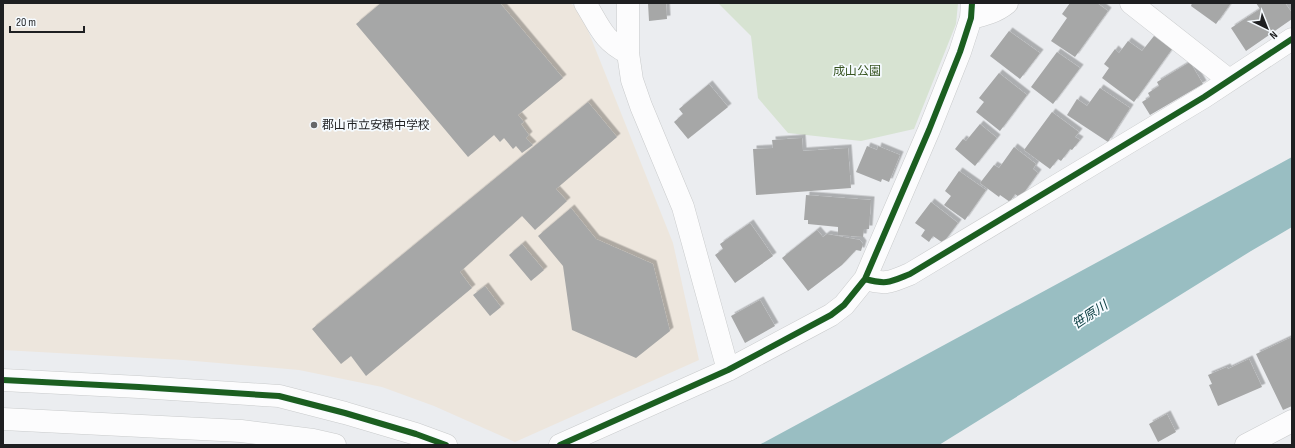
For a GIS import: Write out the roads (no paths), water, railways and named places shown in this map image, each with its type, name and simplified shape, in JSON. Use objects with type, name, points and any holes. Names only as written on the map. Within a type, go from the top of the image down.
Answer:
[{"type":"street","points":[[585,3],[603,33],[615,46],[628,53]]},
{"type":"street","points":[[628,3],[628,53],[632,80],[684,207],[728,370]]},
{"type":"street","points":[[560,445],[728,370],[839,310],[865,279],[932,123],[960,52],[971,11],[993,12],[1007,3]]},
{"type":"street","points":[[1131,3],[1229,80]]},
{"type":"street","points":[[865,279],[878,283],[888,282],[910,274],[1191,106],[1292,39]]},
{"type":"street","points":[[3,380],[279,396],[345,413],[416,434],[446,445]]},
{"type":"street","points":[[3,419],[241,431],[312,440],[335,445]]},
{"type":"street","points":[[1246,445],[1292,421]]},
{"type":"water","name":"笹原川","points":[[1292,157],[1292,227],[939,445],[759,445]]},
{"type":"place","name":"郡山市立安積中学校","points":[[314,125]]},
{"type":"park label","name":"成山公園","points":[[857,71]]}]
